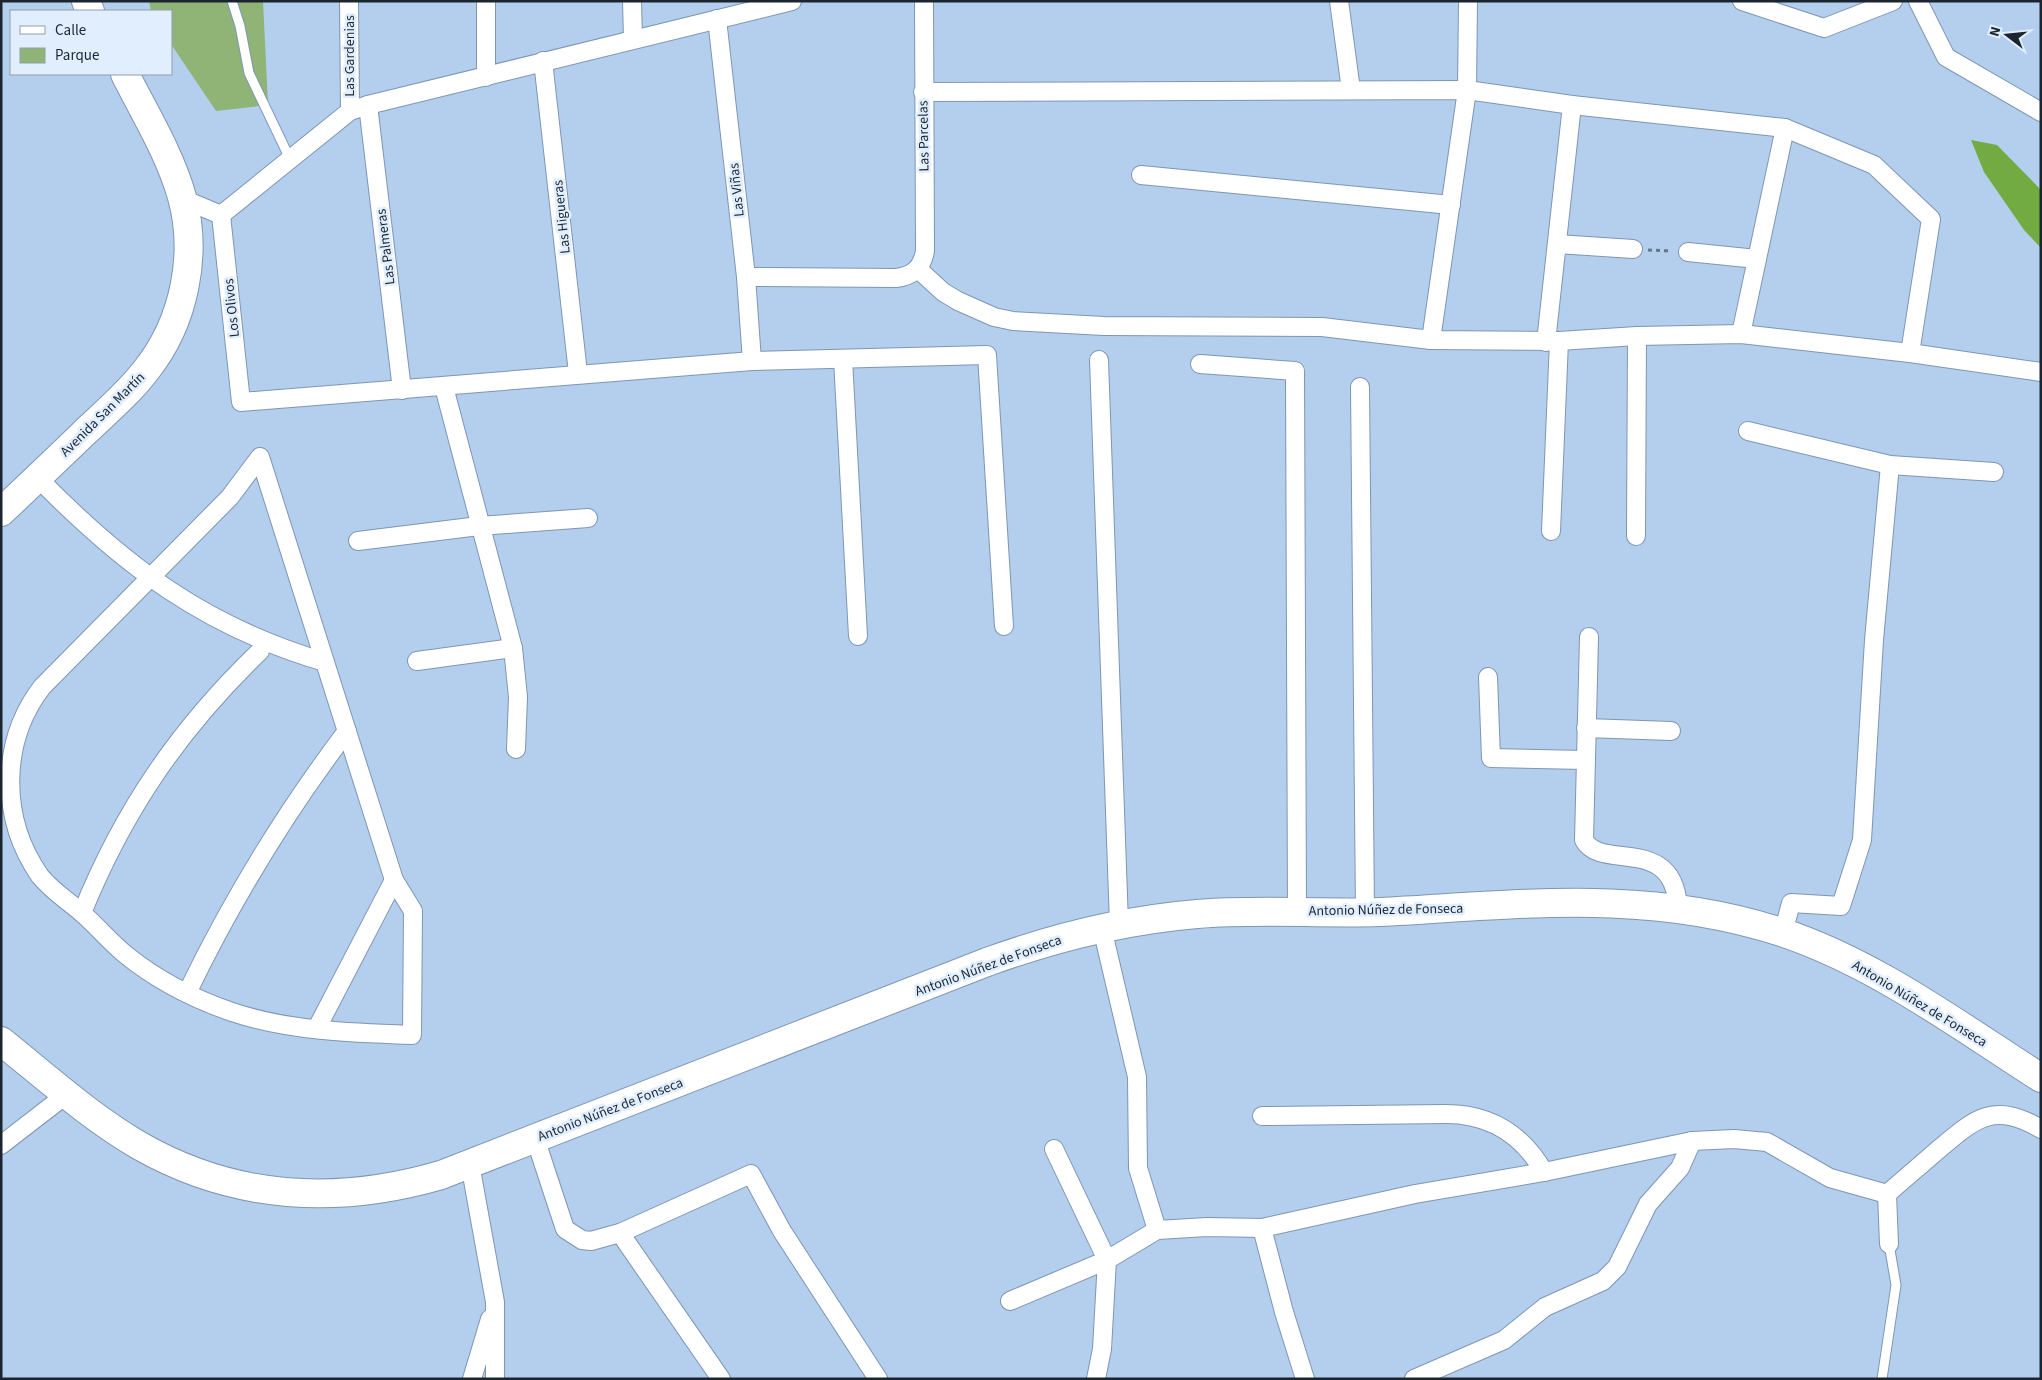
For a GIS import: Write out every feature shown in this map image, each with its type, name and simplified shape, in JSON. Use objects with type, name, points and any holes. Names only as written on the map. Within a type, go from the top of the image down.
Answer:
[{"type":"main road","name":"Avenida San Martín","points":[[1,512],[134,385],[160,349],[170,330],[184,287],[188,243],[182,199],[171,165],[126,75]]},
{"type":"main road","name":"Antonio Núñez de Fonseca","points":[[1,1041],[115,1130],[167,1160],[225,1181],[256,1188],[318,1194],[372,1191],[411,1184],[470,1164],[1031,946],[1110,926],[1199,914],[1297,911],[1365,912],[1593,902],[1678,908],[1714,914],[1783,933],[1842,957],[1882,977],[2041,1078]]},
{"type":"street","name":"Las Gardenias","points":[[350,1],[350,111]]},
{"type":"street","points":[[486,1],[486,77]]},
{"type":"street","points":[[632,1],[633,39]]},
{"type":"street","points":[[182,199],[221,215],[350,111],[368,105],[486,77],[775,3],[792,1]]},
{"type":"street","name":"Las Parcelas","points":[[918,269],[924,251],[924,1]]},
{"type":"street","points":[[1339,1],[1351,90]]},
{"type":"street","points":[[1430,340],[1468,90],[1468,1]]},
{"type":"street","points":[[1742,1],[1824,28],[1893,1]]},
{"type":"street","points":[[1918,1],[1946,57],[2041,112]]},
{"type":"street","name":"Las Viñas","points":[[717,19],[746,277],[752,361]]},
{"type":"street","name":"Las Higueras","points":[[543,61],[578,373]]},
{"type":"street","points":[[923,92],[1468,90],[1572,105],[1785,128],[1874,165],[1931,219],[1910,353]]},
{"type":"street","name":"Las Palmeras","points":[[368,105],[402,390]]},
{"type":"street","points":[[1551,531],[1552,342],[1558,244],[1572,105]]},
{"type":"street","points":[[1741,334],[1785,128]]},
{"type":"street","points":[[1141,175],[1451,205]]},
{"type":"street","name":"Los Olivos","points":[[221,215],[241,402],[402,390]]},
{"type":"street","points":[[1558,244],[1633,249]]},
{"type":"street","points":[[1688,252],[1757,259]]},
{"type":"street","points":[[746,277],[896,278],[912,274],[918,269],[943,292],[958,301],[984,313],[1013,321],[1104,326],[1322,328],[1430,340],[1552,342],[1637,336],[1741,334],[1910,353],[2041,372]]},
{"type":"street","points":[[1636,536],[1637,336]]},
{"type":"street","points":[[402,390],[578,373],[752,361],[987,355],[1004,626]]},
{"type":"street","points":[[843,359],[858,636]]},
{"type":"street","points":[[1099,360],[1110,926],[1136,1077],[1138,1168],[1157,1230]]},
{"type":"street","points":[[1200,364],[1295,371],[1297,911]]},
{"type":"street","points":[[444,387],[512,648],[518,697],[516,749]]},
{"type":"street","points":[[1360,387],[1365,912]]},
{"type":"street","points":[[1748,431],[1890,465],[1994,472]]},
{"type":"street","points":[[260,457],[325,662],[394,880],[413,911],[412,1035],[318,1028],[262,1020],[233,1012],[187,993],[152,973],[126,955],[82,913],[52,890],[29,860],[20,843],[10,807],[7,789],[11,750],[23,715],[42,687],[230,497],[260,457]]},
{"type":"street","points":[[1783,933],[1791,903],[1841,906],[1862,840],[1874,640],[1890,465]]},
{"type":"street","points":[[37,478],[95,534],[150,578],[194,608],[243,633],[325,662]]},
{"type":"street","points":[[358,541],[479,526],[588,518]]},
{"type":"street","points":[[1589,637],[1583,835],[1586,844],[1599,851],[1642,858],[1662,869],[1674,886],[1678,908]]},
{"type":"street","points":[[417,661],[512,648]]},
{"type":"street","points":[[82,913],[114,840],[154,772],[203,709],[260,651]]},
{"type":"street","points":[[1488,676],[1491,758],[1585,760]]},
{"type":"street","points":[[1586,728],[1671,731]]},
{"type":"street","points":[[187,993],[236,896],[264,849],[312,777],[347,731]]},
{"type":"street","points":[[318,1028],[394,880]]},
{"type":"street","points":[[1,1145],[67,1094]]},
{"type":"street","points":[[1262,1116],[1446,1114],[1474,1116],[1488,1120],[1513,1134],[1530,1151],[1544,1172]]},
{"type":"street","points":[[1887,1194],[1968,1124],[1978,1119],[1988,1116],[2008,1116],[2027,1121],[2041,1130]]},
{"type":"street","points":[[535,1138],[565,1230],[582,1240],[591,1241],[620,1233],[751,1174],[782,1231],[878,1379]]},
{"type":"street","points":[[1010,1301],[1107,1260],[1157,1230],[1207,1227],[1262,1228],[1415,1194],[1544,1172],[1692,1141],[1734,1139],[1767,1142],[1830,1178],[1887,1194]]},
{"type":"street","points":[[1414,1379],[1504,1340],[1544,1307],[1603,1281],[1617,1267],[1648,1204],[1680,1168],[1692,1141]]},
{"type":"street","points":[[1054,1149],[1107,1260],[1102,1349],[1096,1379]]},
{"type":"street","points":[[470,1164],[495,1302],[495,1379]]},
{"type":"street","points":[[1887,1194],[1889,1244]]},
{"type":"street","points":[[1262,1228],[1284,1312],[1305,1379]]},
{"type":"street","points":[[620,1233],[721,1379]]},
{"type":"street","points":[[472,1379],[495,1302]]},
{"type":"lane","points":[[232,1],[240,26],[249,73],[290,159]]},
{"type":"lane","points":[[1882,1379],[1896,1285],[1889,1244]]},
{"type":"path","points":[[1633,249],[1688,252]]},
{"type":"green space","points":[[149,1],[263,1],[268,105],[216,111],[172,45],[172,10],[151,10]]},
{"type":"green space","points":[[1971,140],[1997,145],[2041,190],[2041,248],[2024,230],[1984,172]]}]
